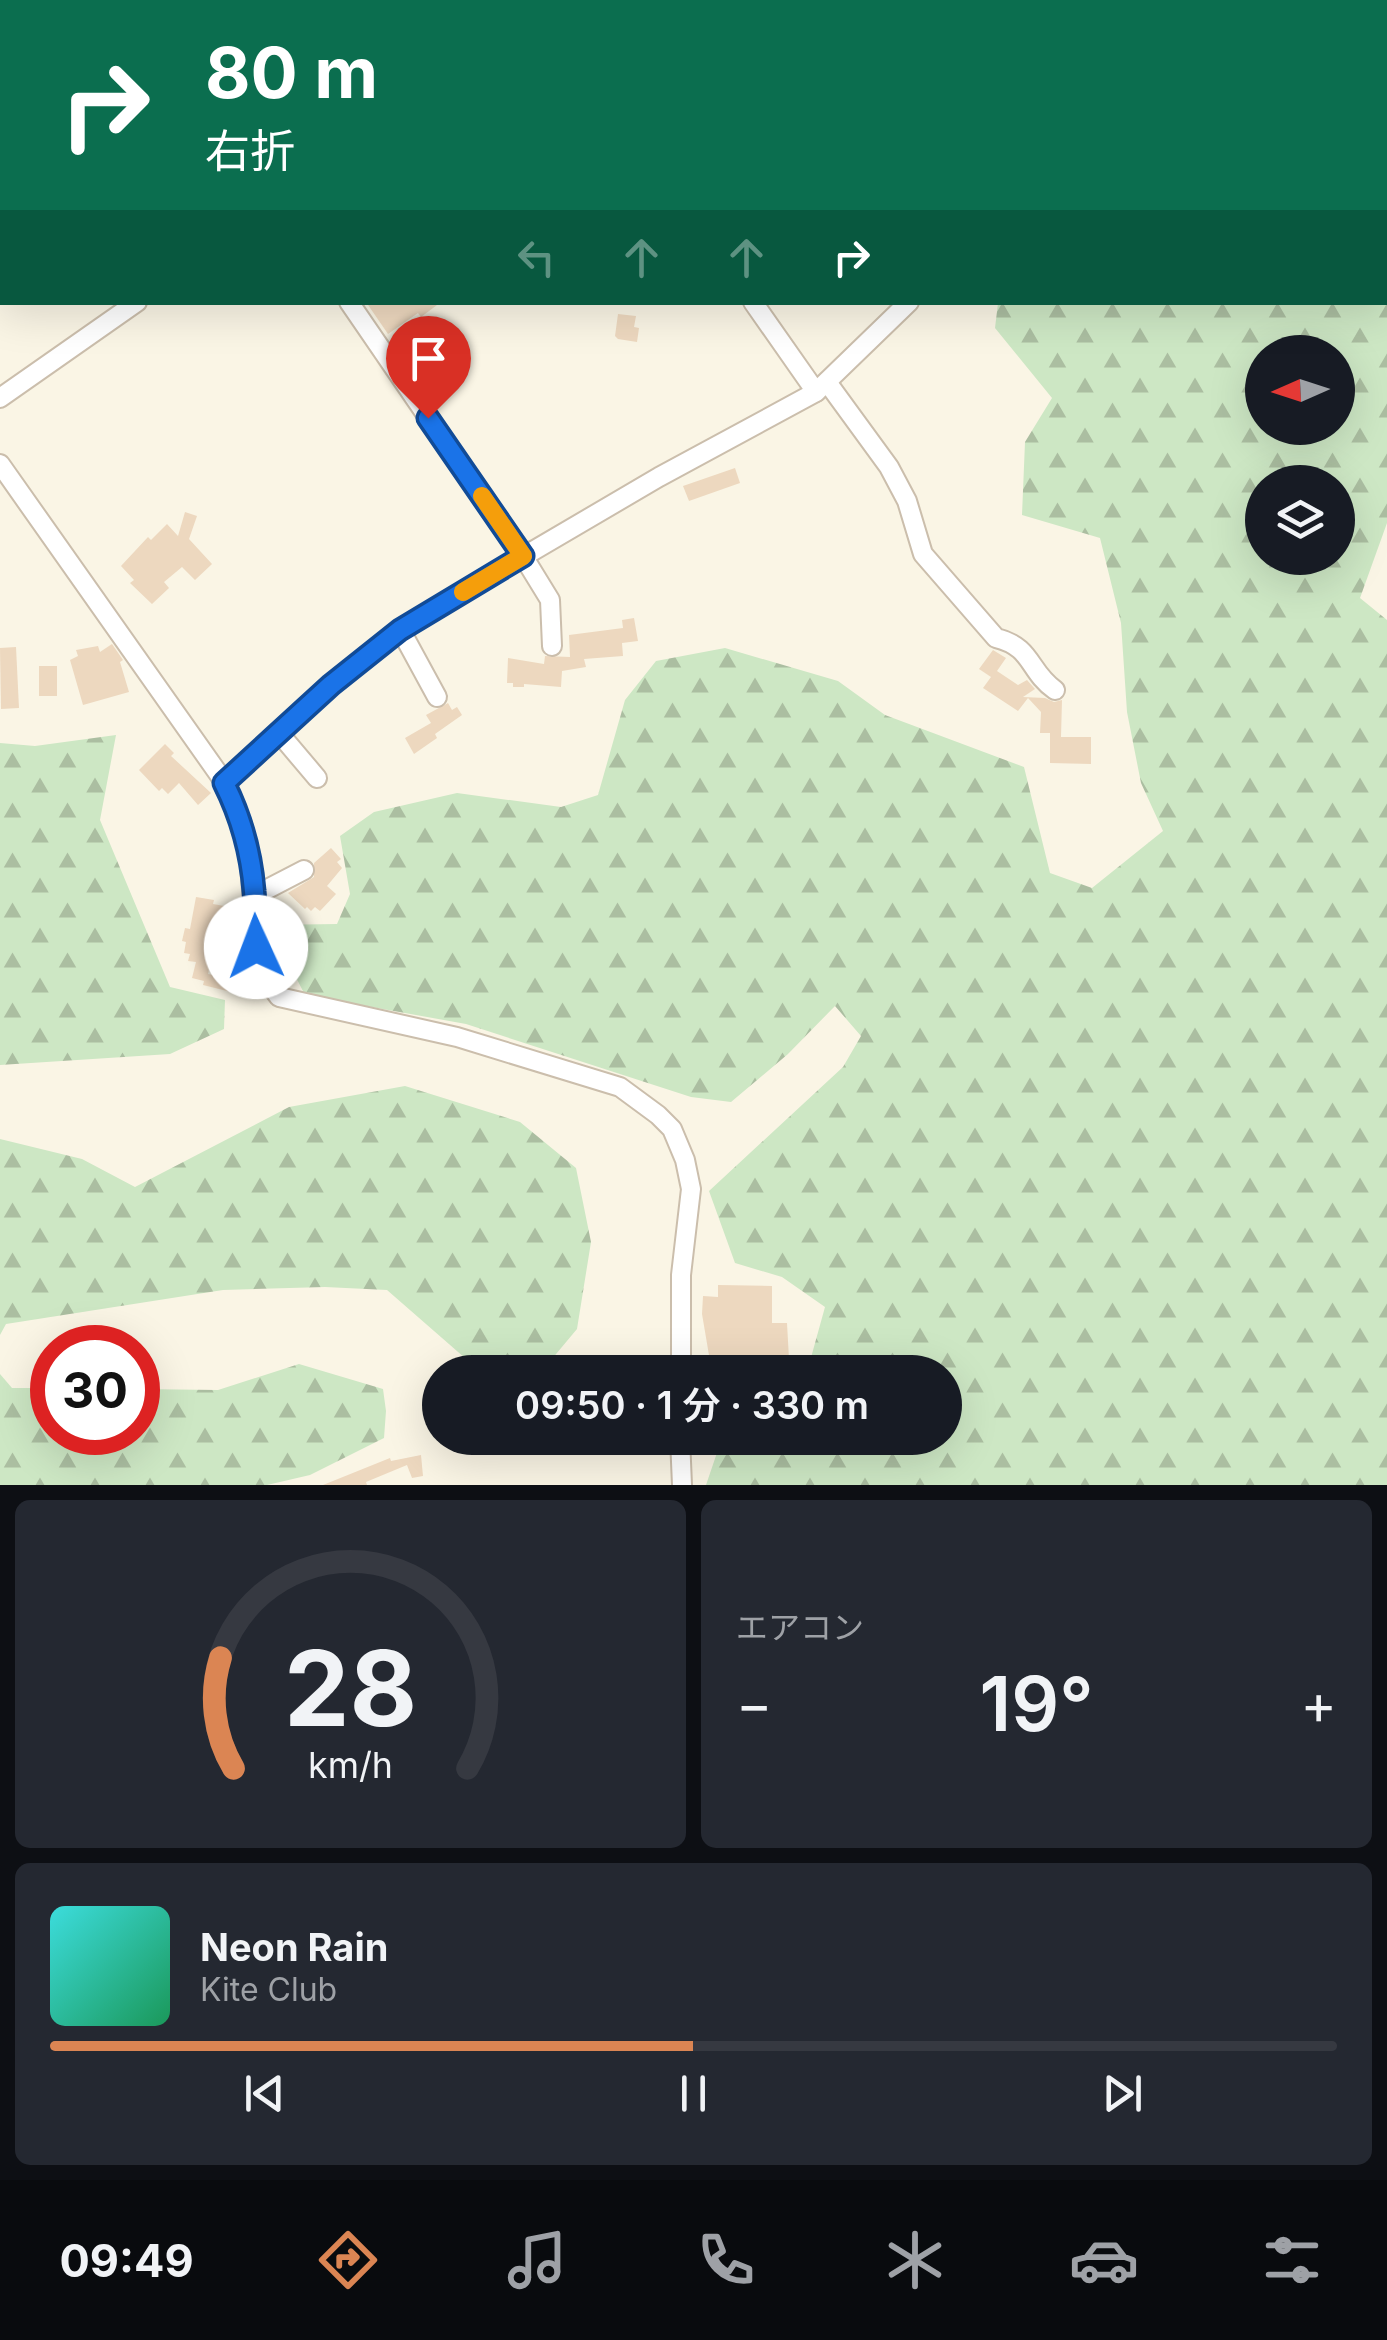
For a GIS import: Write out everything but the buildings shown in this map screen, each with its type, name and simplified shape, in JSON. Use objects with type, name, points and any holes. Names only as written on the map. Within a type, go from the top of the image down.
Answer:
[{"type":"street","points":[[0,398],[133,305]]},
{"type":"street","points":[[350,305],[550,600],[552,646]]},
{"type":"street","points":[[755,305],[889,467],[908,502],[923,554],[996,638],[1014,642],[1044,682],[1056,690]]},
{"type":"street","points":[[224,783],[331,685],[400,630],[822,387],[906,305]]},
{"type":"street","points":[[0,464],[224,783],[242,824],[254,896],[259,970],[279,997],[457,1037],[620,1087],[672,1129],[690,1190],[681,1275],[681,1355]]},
{"type":"street","points":[[400,630],[437,697]]},
{"type":"street","points":[[279,733],[317,778]]},
{"type":"street","points":[[254,896],[304,870]]},
{"type":"street","points":[[681,1455],[682,1485]]},
{"type":"green space","points":[[998,305],[1387,305],[1387,523],[1360,598],[1387,620],[1387,1485],[706,1485],[716,1455],[962,1455],[962,1355],[812,1355],[825,1307],[782,1277],[735,1263],[709,1191],[843,1067],[861,1036],[835,1006],[788,1054],[731,1102],[691,1097],[466,1024],[305,995],[269,925],[337,924],[350,894],[340,836],[374,812],[457,793],[561,807],[598,795],[625,700],[656,661],[725,648],[838,681],[885,715],[1024,767],[1050,873],[1092,888],[1163,831],[1141,783],[1127,712],[1121,623],[1100,538],[1022,515],[1025,442],[1052,398],[995,328]]},
{"type":"green space","points":[[116,735],[100,820],[170,987],[225,1000],[224,1029],[170,1054],[0,1065],[0,743],[35,746]]},
{"type":"green space","points":[[405,1086],[520,1122],[576,1168],[591,1242],[577,1329],[555,1355],[462,1355],[387,1290],[325,1287],[223,1290],[6,1324],[0,1335],[0,1139],[82,1159],[135,1187],[289,1107]]},
{"type":"green space","points":[[299,1364],[383,1389],[384,1438],[310,1475],[267,1485],[0,1485],[0,1374],[12,1388],[30,1388],[30,1455],[160,1455],[160,1389],[218,1390]]},
{"type":"slow traffic","points":[[463,592],[523,556],[482,496]]},
{"type":"route","points":[[256,947],[249,855],[242,824],[224,783],[331,685],[400,630],[523,556],[428,418]]}]
